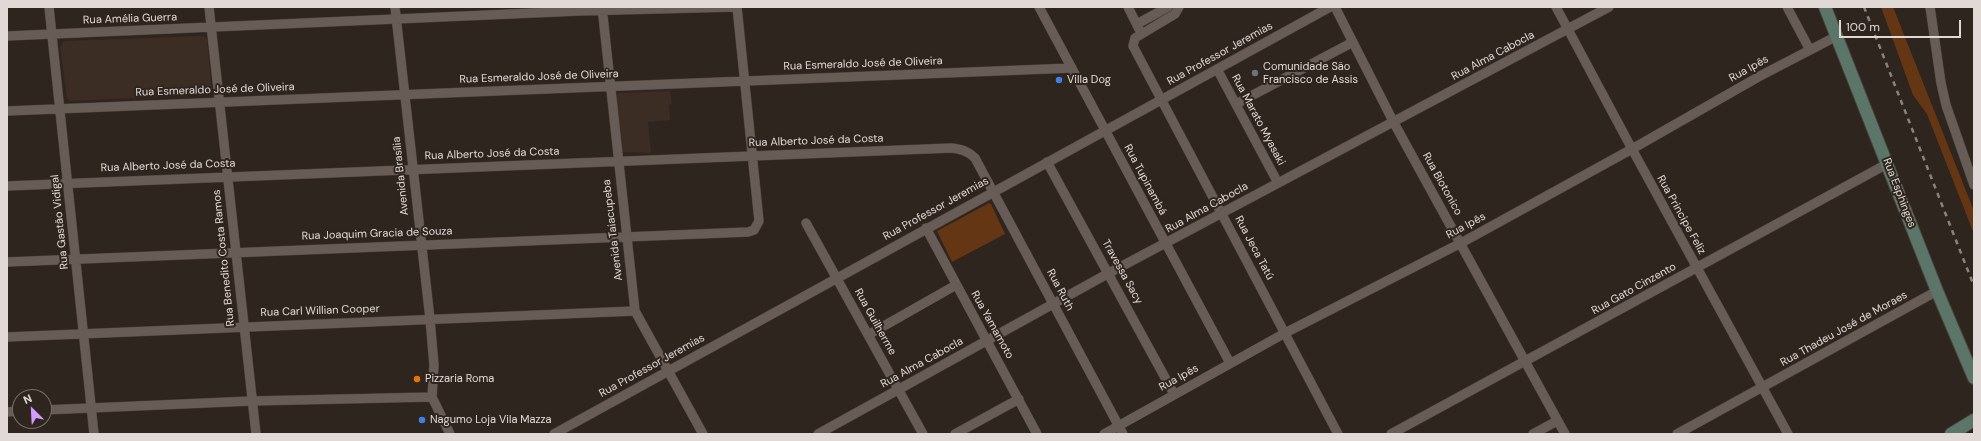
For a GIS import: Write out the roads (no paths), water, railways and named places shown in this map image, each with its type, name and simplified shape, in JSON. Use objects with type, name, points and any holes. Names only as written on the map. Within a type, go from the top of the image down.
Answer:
[{"type":"street","name":"Rua Gastão Vidigal","points":[[49,7],[94,434]]},
{"type":"street","name":"Rua Benedito Costa Ramos","points":[[209,7],[256,434]]},
{"type":"street","name":"Avenida Brasília","points":[[395,7],[430,319],[434,365],[432,397],[450,434]]},
{"type":"street","name":"Rua Amélia Guerra","points":[[7,36],[212,28],[602,9],[734,7]]},
{"type":"street","points":[[737,7],[752,155]]},
{"type":"street","name":"Rua Tupinambá","points":[[1039,7],[1230,363]]},
{"type":"street","points":[[1128,7],[1141,33],[1175,14],[1179,7]]},
{"type":"street","points":[[1137,24],[1168,7]]},
{"type":"street","name":"Rua Professor Jeremias","points":[[554,434],[836,277],[1330,7]]},
{"type":"street","name":"Rua Biotonico","points":[[1335,7],[1394,123],[1565,434]]},
{"type":"street","name":"Rua Principe Feliz","points":[[1556,7],[1696,268],[1788,434]]},
{"type":"street","name":"Rua Alma Cabocla","points":[[818,434],[1109,273],[1166,245],[1278,183],[1394,123],[1609,7]]},
{"type":"street","points":[[1787,7],[1810,50]]},
{"type":"street","name":"Rua Esphinges","points":[[1825,7],[1937,292],[1974,378]]},
{"type":"street","points":[[1930,7],[1941,83],[1946,105],[1974,185]]},
{"type":"street","name":"Avenida Taiacupeba","points":[[602,9],[634,311],[703,434]]},
{"type":"street","name":"Rua Jeca Tatú","points":[[1141,33],[1135,38],[1133,46],[1286,333],[1338,434]]},
{"type":"street","name":"Rua Ipês","points":[[1104,434],[1121,430],[1174,394],[1230,363],[1461,243],[1632,149],[1760,76],[1837,36]]},
{"type":"street","points":[[1236,104],[1353,42]]},
{"type":"street","name":"Rua Esmeraldo José de Oliveira","points":[[7,111],[405,93],[610,87],[745,80],[1072,68]]},
{"type":"street","name":"Rua Marato Myasaki","points":[[1217,69],[1278,183]]},
{"type":"street","name":"Rua Alberto José da Costa","points":[[7,186],[68,182],[412,168],[951,148],[962,149],[975,158]]},
{"type":"street","name":"Rua Joaquim Gracia de Souza","points":[[7,262],[421,244],[748,232],[754,230],[759,221],[752,155]]},
{"type":"street","name":"Rua Ruth","points":[[975,158],[1121,430]]},
{"type":"street","name":"Travessa Sacy","points":[[1047,162],[1174,394]]},
{"type":"street","name":"Rua Gato Cinzento","points":[[1392,434],[1887,164]]},
{"type":"street","name":"Rua Guilherme","points":[[806,223],[900,390],[923,434]]},
{"type":"street","name":"Rua Yamamoto","points":[[926,228],[1037,434]]},
{"type":"street","points":[[868,335],[956,285]]},
{"type":"street","name":"Rua Thadeu José de Moraes","points":[[1677,434],[1937,292]]},
{"type":"street","name":"Rua Carl Willian Cooper","points":[[7,337],[634,311]]},
{"type":"street","points":[[52,410],[252,401],[432,397]]},
{"type":"street","points":[[955,434],[1018,399]]},
{"type":"street","points":[[1951,434],[1974,420]]},
{"type":"street","points":[[1533,434],[1557,421]]},
{"type":"railway","points":[[1864,7],[1974,286]]},
{"type":"place","name":"Comunidade São Francisco de Assis","points":[[1255,73]]},
{"type":"place","name":"Villa Dog","points":[[1059,80]]},
{"type":"place","name":"Pizzaria Roma","points":[[417,379]]},
{"type":"place","name":"Nagumo Loja Vila Mazza","points":[[422,420]]}]
